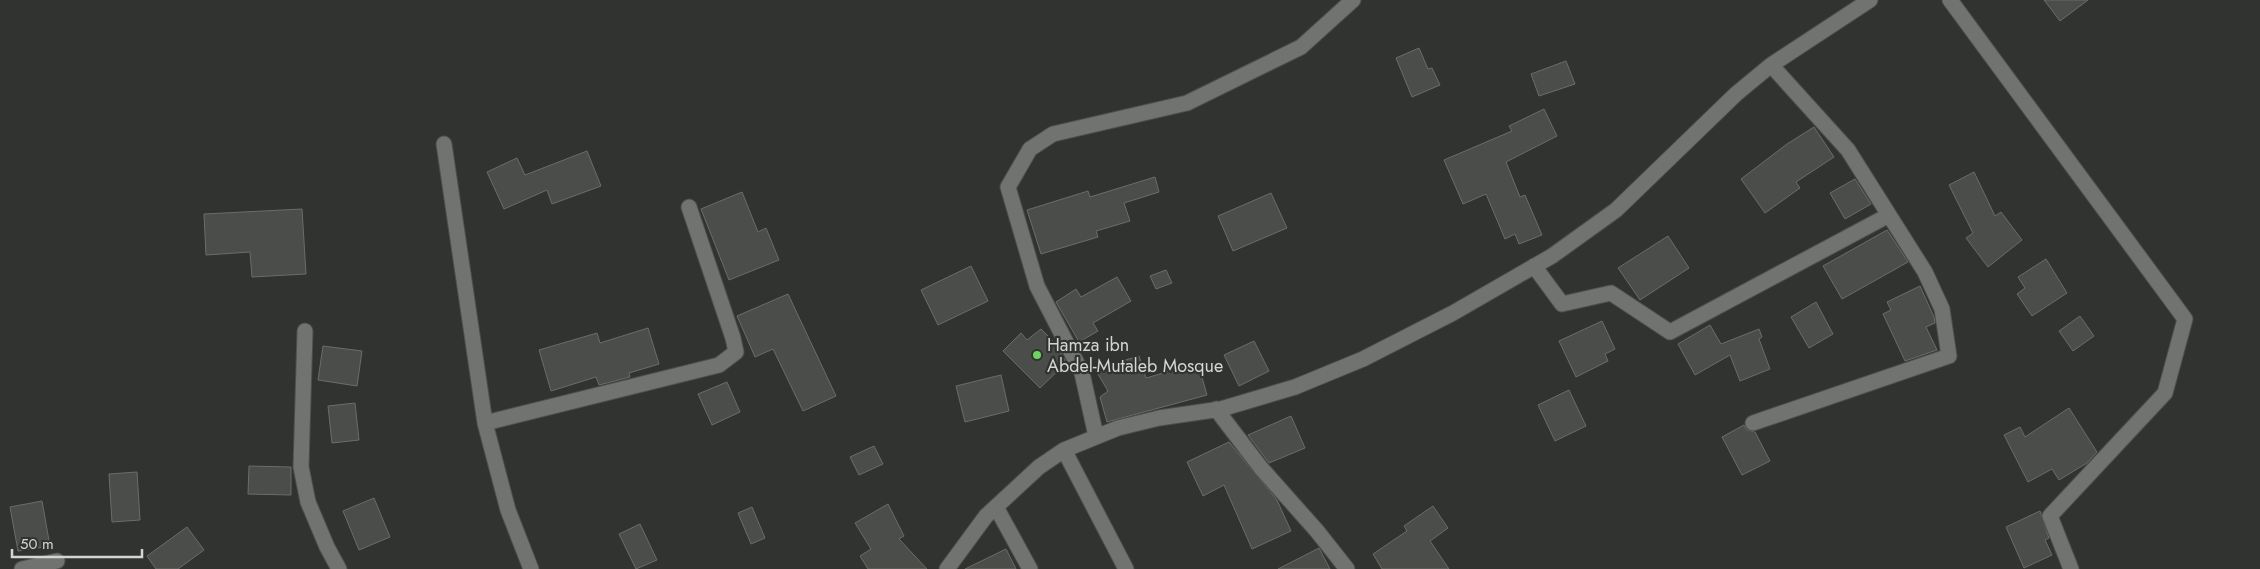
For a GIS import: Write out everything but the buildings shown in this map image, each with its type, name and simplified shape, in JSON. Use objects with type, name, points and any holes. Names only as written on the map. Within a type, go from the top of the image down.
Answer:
[{"type":"street","points":[[1096,436],[1082,373],[1037,286],[1008,188],[1030,149],[1053,134],[1187,103],[1301,47],[1353,0]]},
{"type":"street","points":[[947,569],[986,516],[1039,467],[1064,450],[1118,428],[1159,418],[1216,409],[1295,387],[1363,360],[1453,313],[1534,266],[1616,210],[1736,94],[1770,65],[1870,0]]},
{"type":"street","points":[[1950,0],[2185,319],[2164,393],[2050,516],[2071,569]]},
{"type":"street","points":[[1753,423],[1949,356],[1942,309],[1925,272],[1848,150],[1770,65]]},
{"type":"street","points":[[444,144],[484,423],[508,510],[531,569]]},
{"type":"street","points":[[484,423],[719,365],[736,352],[689,207]]},
{"type":"street","points":[[1534,266],[1562,304],[1611,293],[1670,332],[1889,215]]},
{"type":"street","points":[[305,331],[301,467],[308,502],[327,547],[339,569]]},
{"type":"street","points":[[1216,409],[1261,468],[1317,531],[1347,569]]},
{"type":"street","points":[[1064,450],[1126,569]]},
{"type":"street","points":[[996,507],[1030,569]]},
{"type":"street","points":[[22,569],[58,560]]},
{"type":"place","name":"Hamza ibn Abdel-Mutaleb Mosque","points":[[1037,355]]}]
